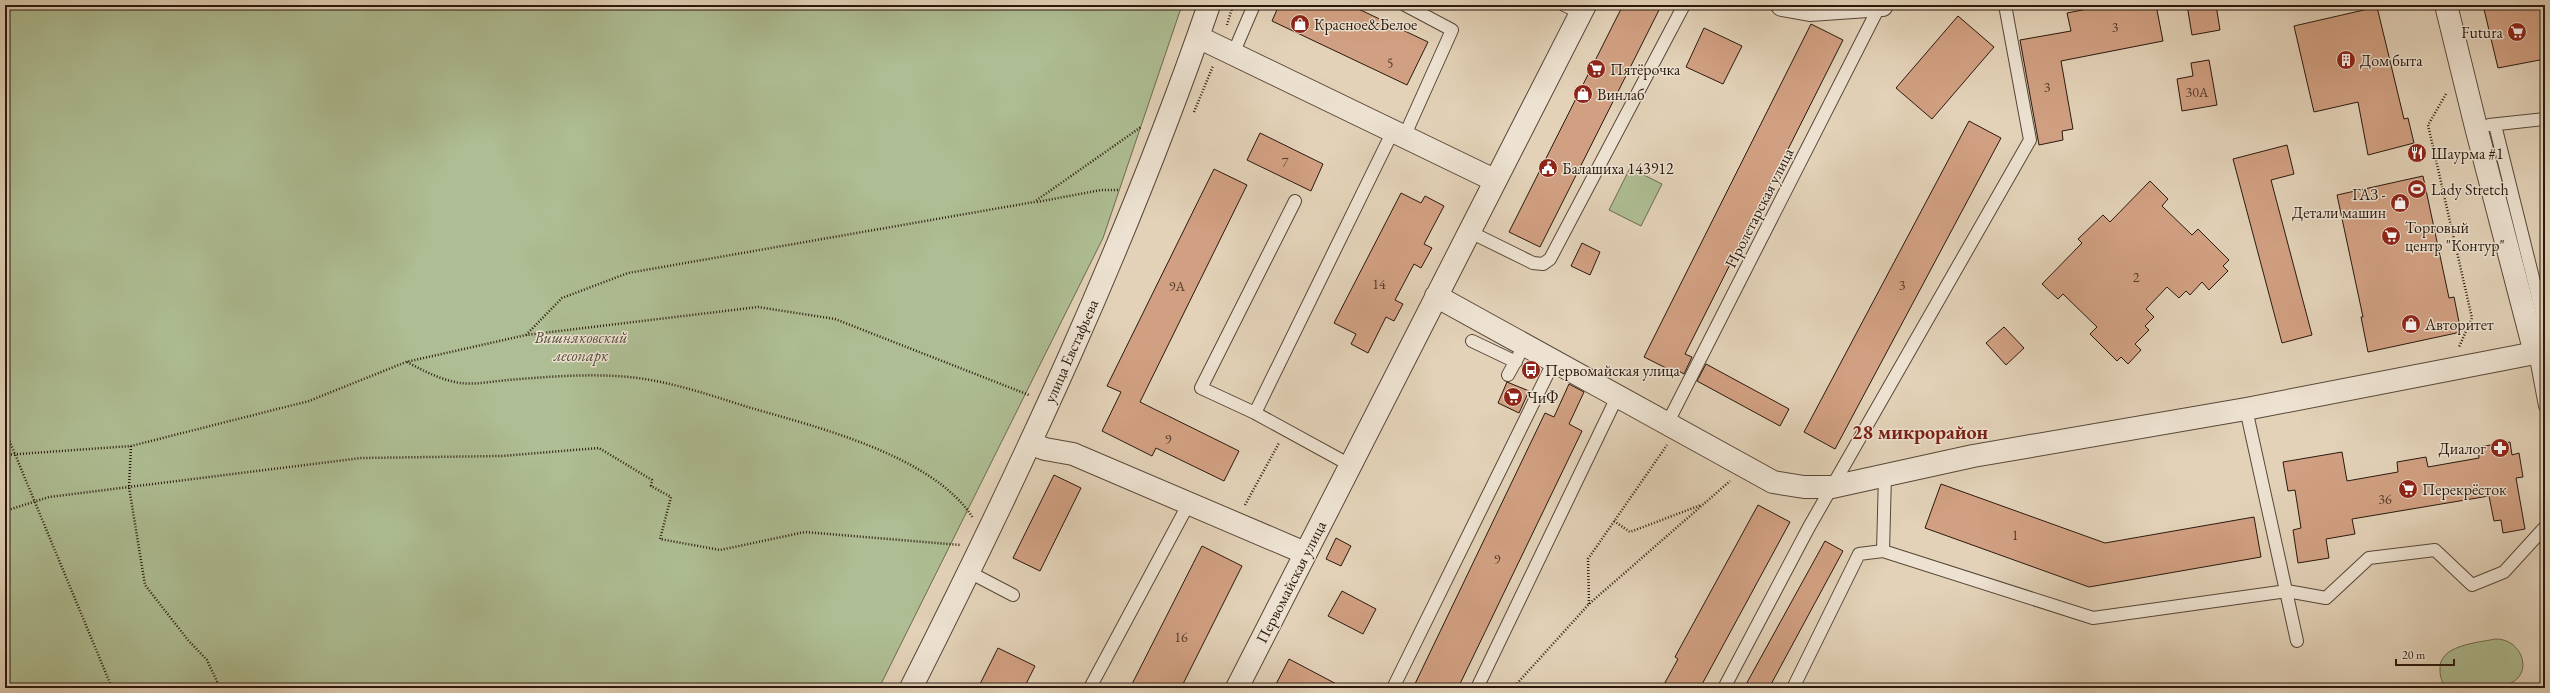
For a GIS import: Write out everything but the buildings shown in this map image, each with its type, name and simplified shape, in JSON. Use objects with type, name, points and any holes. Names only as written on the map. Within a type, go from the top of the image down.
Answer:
[{"type":"street","name":"улица Евстафьева","points":[[911,688],[1032,444],[1120,241],[1209,5]]},
{"type":"street","points":[[1782,5],[1810,10],[1881,5]]},
{"type":"street","points":[[1436,296],[1520,353],[1554,361],[1773,482],[1804,487],[1832,487],[1974,456],[2246,409],[2540,352],[2485,126],[2446,5]]},
{"type":"street","name":"Первомайская улица","points":[[1236,688],[1436,296],[1577,8]]},
{"type":"street","points":[[1198,37],[1494,180]]},
{"type":"street","points":[[1032,444],[1046,449],[1073,454],[1305,553]]},
{"type":"lane","points":[[1233,54],[1254,5]]},
{"type":"lane","points":[[1255,413],[1452,30],[1405,5]]},
{"type":"lane","points":[[1468,231],[1533,263],[1543,264],[1550,259],[1684,5]]},
{"type":"lane","name":"Пролетарская улица","points":[[1672,427],[1881,5]]},
{"type":"lane","points":[[1724,688],[1832,487],[2030,140],[2005,5]]},
{"type":"lane","points":[[2545,122],[2485,126],[2545,326]]},
{"type":"lane","points":[[1295,201],[1201,388],[1255,413],[1350,465]]},
{"type":"lane","points":[[1472,341],[1520,353],[1508,375]]},
{"type":"lane","points":[[2540,352],[2545,406]]},
{"type":"lane","points":[[1393,688],[1554,361]]},
{"type":"lane","points":[[1477,688],[1618,397]]},
{"type":"lane","points":[[2246,409],[2297,641]]},
{"type":"lane","points":[[1883,551],[1885,475]]},
{"type":"lane","points":[[1092,684],[1189,503]]},
{"type":"lane","points":[[1793,688],[1859,554],[1883,551],[2093,618],[2287,591],[2326,598],[2369,558],[2435,550],[2472,585],[2504,572],[2545,527]]},
{"type":"lane","points":[[969,572],[1013,595]]},
{"type":"path","points":[[2447,92],[2428,125],[2472,318],[2448,370]]},
{"type":"path","points":[[1034,202],[1158,115],[1197,106]]},
{"type":"path","points":[[526,335],[562,298],[628,273],[1101,190],[1140,189]]},
{"type":"path","points":[[5,455],[131,446],[309,401],[406,362],[526,335],[758,306],[835,319],[1030,396]]},
{"type":"path","points":[[5,511],[49,497],[361,458],[502,456],[599,448],[652,480],[651,486],[670,497],[660,539],[720,550],[805,532],[952,543],[980,551],[981,540],[972,517],[954,495],[936,481],[878,449],[841,434],[667,382],[616,376],[562,376],[462,383],[440,378],[406,362]]},
{"type":"path","points":[[1589,604],[1588,559],[1614,521],[1672,427]]},
{"type":"path","points":[[5,430],[112,688]]},
{"type":"path","points":[[1235,523],[1286,430]]},
{"type":"path","points":[[131,446],[129,487],[145,585],[188,640],[207,660],[220,688]]},
{"type":"path","points":[[1513,688],[1589,604],[1745,467]]},
{"type":"path","points":[[1614,521],[1630,532],[1703,504]]},
{"type":"green space","name":"Вишняковский лесопарк","points":[[5,5],[1182,5],[1103,238],[879,688],[5,688]]},
{"type":"green space","points":[[1630,168],[1662,184],[1641,226],[1609,210]]},
{"type":"green space","points":[[2495,639],[2504,640],[2512,644],[2518,650],[2523,664],[2522,671],[2518,678],[2511,683],[2496,688],[2446,688],[2440,675],[2441,662],[2445,655],[2452,650],[2469,644]]},
{"type":"place","name":"Красное&Белое","points":[[1300,24]]},
{"type":"place","name":"Futura","points":[[2517,32]]},
{"type":"place","name":"Дом быта","points":[[2346,60]]},
{"type":"place","name":"Пятёрочка","points":[[1596,69]]},
{"type":"place","name":"Винлаб","points":[[1583,94]]},
{"type":"place","name":"Шаурма #1","points":[[2417,153]]},
{"type":"place","name":"Балашиха 143912","points":[[1548,168]]},
{"type":"place","name":"Lady Stretch","points":[[2417,189]]},
{"type":"place","name":"ГАЗ - Детали машин","points":[[2400,203]]},
{"type":"place","name":"Торговый центр \"Контур\"","points":[[2391,236]]},
{"type":"place","name":"Авторитет","points":[[2411,324]]},
{"type":"place","name":"Первомайская улица","points":[[1531,370]]},
{"type":"place","name":"ЧиФ","points":[[1513,397]]},
{"type":"place","name":"Диалог","points":[[2500,448]]},
{"type":"place","name":"Перекрёсток","points":[[2408,489]]},
{"type":"district","name":"28 микрорайон","points":[[1920,432]]}]
